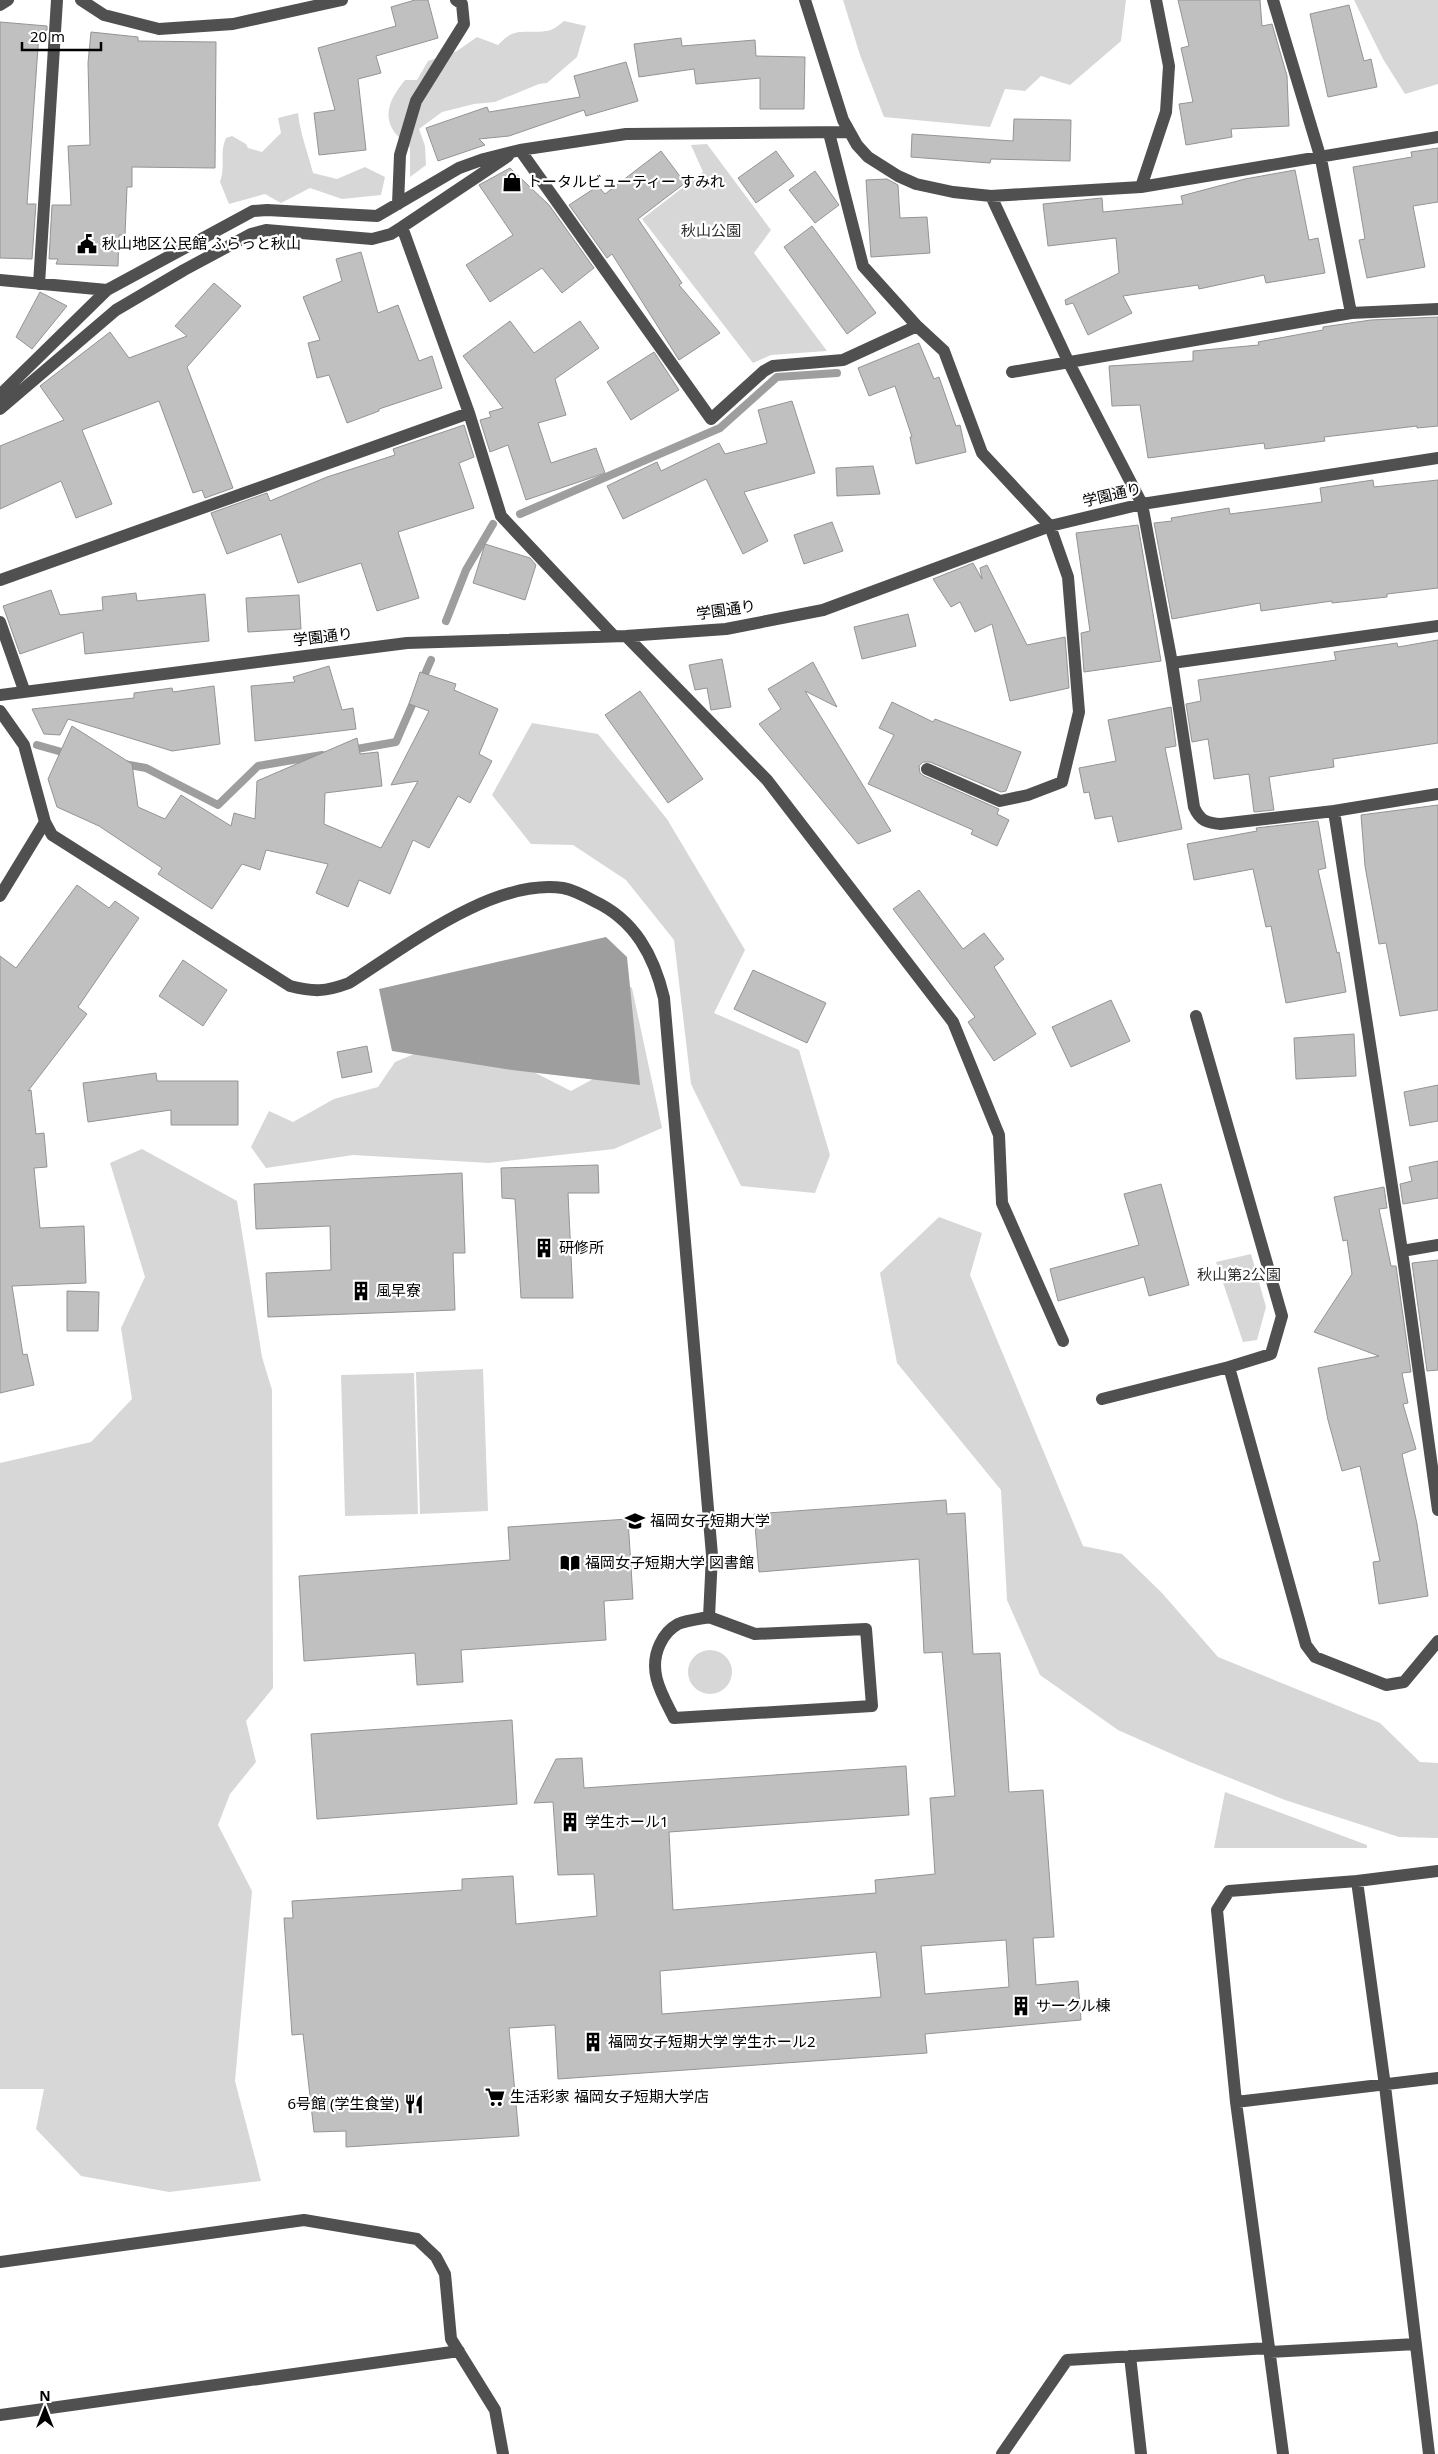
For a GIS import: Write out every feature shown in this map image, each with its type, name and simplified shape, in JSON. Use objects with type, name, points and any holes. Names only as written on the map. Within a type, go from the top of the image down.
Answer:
[{"type":"street","points":[[0,5],[8,0]]},
{"type":"street","points":[[39,284],[57,0]]},
{"type":"street","points":[[81,0],[104,15],[159,29],[232,24],[342,0]]},
{"type":"street","points":[[398,204],[400,155],[416,101],[464,24],[462,4],[456,0]]},
{"type":"street","points":[[805,0],[843,120],[849,132],[868,157],[898,176],[916,184],[953,192],[991,196],[1141,188],[1438,138]]},
{"type":"street","points":[[1141,188],[1166,112],[1169,66],[1156,0]]},
{"type":"street","points":[[1272,0],[1321,159],[1351,312]]},
{"type":"street","points":[[0,395],[107,290],[253,211],[267,210],[377,216],[459,168],[484,159],[516,151],[626,134],[849,132]]},
{"type":"street","points":[[829,133],[863,266],[917,326],[944,351],[982,453],[1050,526],[1068,577],[1079,712],[1062,782],[1028,794],[1000,801],[927,769]]},
{"type":"street","points":[[0,409],[116,310],[184,270],[259,230],[372,239],[391,234],[516,151]]},
{"type":"street","points":[[516,151],[711,419],[764,371],[774,366],[843,360],[917,326]]},
{"type":"street","points":[[991,196],[1068,361],[1142,504],[1172,663],[1194,807],[1203,821],[1221,824],[1334,812],[1438,794]]},
{"type":"street","points":[[402,227],[469,413],[501,516],[767,780],[953,1022],[999,1135],[1002,1203],[1063,1341]]},
{"type":"street","points":[[0,280],[107,290]]},
{"type":"street","points":[[1012,372],[1351,312],[1438,309]]},
{"type":"street","points":[[0,580],[469,413]]},
{"type":"street","name":"学園通り","points":[[0,694],[407,643],[620,636],[726,629],[823,610],[1050,526],[1142,504],[1438,458]]},
{"type":"street","points":[[0,622],[24,690]]},
{"type":"street","points":[[1172,663],[1438,626]]},
{"type":"street","points":[[0,711],[24,745],[45,822],[52,835],[290,986],[313,992],[334,989],[349,983],[464,911],[492,898],[514,891],[539,887],[564,888],[608,908],[629,924],[644,946],[658,973],[664,998],[712,1555],[709,1617]]},
{"type":"street","points":[[1334,812],[1402,1250],[1438,1510]]},
{"type":"street","points":[[0,896],[45,822]]},
{"type":"street","points":[[1102,1399],[1272,1354],[1282,1316],[1196,1016]]},
{"type":"street","points":[[1402,1250],[1438,1245]]},
{"type":"street","points":[[1228,1367],[1309,1652],[1315,1657],[1386,1685],[1404,1682],[1438,1641]]},
{"type":"street","points":[[709,1617],[755,1634],[866,1629],[872,1706],[674,1718],[655,1676],[654,1665],[658,1647],[668,1630],[677,1625],[709,1617]]},
{"type":"street","points":[[1283,2454],[1236,2102],[1217,1910],[1229,1892],[1357,1881],[1438,1871]]},
{"type":"street","points":[[1357,1881],[1385,2086],[1429,2454]]},
{"type":"street","points":[[1236,2102],[1385,2086],[1438,2078]]},
{"type":"street","points":[[0,2262],[304,2220],[417,2239],[436,2257],[445,2274],[451,2339],[495,2410],[503,2454]]},
{"type":"street","points":[[1002,2454],[1067,2360],[1416,2344]]},
{"type":"street","points":[[0,2415],[459,2351]]},
{"type":"street","points":[[1130,2356],[1141,2454]]},
{"type":"green space","points":[[843,0],[1126,0],[1121,41],[1070,85],[1041,76],[1025,91],[1005,89],[990,127],[884,117],[860,55]]},
{"type":"green space","points":[[1354,0],[1438,0],[1438,84],[1405,94],[1383,59]]},
{"type":"green space","points":[[564,21],[586,26],[577,57],[547,83],[539,84],[495,102],[474,104],[442,112],[419,129],[425,146],[426,165],[410,177],[410,148],[395,132],[389,117],[390,104],[405,80],[417,80],[428,61],[457,51],[477,37],[498,45],[515,33],[548,31]]},
{"type":"green space","points":[[298,113],[302,136],[313,173],[337,179],[365,167],[385,177],[381,195],[342,199],[310,188],[281,203],[265,194],[229,204],[220,182],[226,138],[232,136],[246,144],[248,148],[262,152],[281,133],[278,118]]},
{"type":"green space","name":"秋山公園","points":[[707,144],[771,230],[754,253],[827,351],[771,355],[753,363],[642,219],[703,172],[691,145]]},
{"type":"green space","points":[[532,723],[598,734],[667,819],[745,950],[714,1013],[799,1050],[830,1155],[815,1193],[741,1186],[691,1084],[674,940],[626,880],[573,845],[531,844],[492,795]]},
{"type":"green space","points":[[585,957],[632,988],[662,1128],[614,1149],[489,1163],[353,1155],[266,1168],[251,1147],[269,1111],[293,1122],[334,1099],[378,1087],[395,1062],[431,1047],[494,1052],[571,1091],[617,1066]]},
{"type":"green space","points":[[142,1149],[237,1201],[262,1357],[272,1390],[273,1688],[246,1721],[256,1762],[230,1794],[218,1825],[252,1891],[235,2081],[261,2181],[169,2192],[81,2176],[36,2129],[44,2089],[0,2089],[0,1463],[91,1442],[132,1399],[121,1328],[145,1277],[110,1163]]},
{"type":"green space","points":[[939,1217],[982,1233],[970,1275],[1083,1546],[1122,1554],[1162,1593],[1218,1657],[1380,1723],[1420,1762],[1438,1763],[1438,1838],[1399,1837],[1285,1800],[1190,1762],[1118,1730],[1040,1675],[1007,1600],[1001,1490],[897,1363],[880,1273]]},
{"type":"green space","name":"秋山第2公園","points":[[1251,1254],[1266,1307],[1257,1340],[1243,1342],[1216,1262]]},
{"type":"green space","points":[[483,1369],[488,1511],[420,1514],[416,1372]]},
{"type":"green space","points":[[414,1373],[418,1514],[345,1516],[341,1375]]},
{"type":"green space","points":[[714,1650],[726,1656],[731,1663],[731,1681],[726,1688],[719,1693],[706,1694],[694,1688],[689,1681],[688,1668],[694,1656],[701,1651]]},
{"type":"green space","points":[[1225,1792],[1367,1845],[1367,1848],[1214,1848]]},
{"type":"shaded area","points":[[606,937],[627,957],[640,1085],[512,1070],[392,1051],[379,989]]},
{"type":"building","points":[[415,0],[428,0],[438,38],[376,56],[381,73],[358,79],[366,150],[319,155],[314,113],[335,110],[318,48],[396,26],[391,7]]},
{"type":"building","points":[[1178,0],[1260,0],[1262,26],[1272,24],[1287,76],[1289,126],[1231,129],[1232,137],[1186,145],[1179,104],[1193,102],[1181,48],[1189,46]]},
{"type":"building","points":[[1349,5],[1364,61],[1371,59],[1377,87],[1328,97],[1310,14]]},
{"type":"building","points":[[0,22],[47,26],[47,30],[39,33],[27,204],[36,204],[32,259],[0,258]]},
{"type":"building","points":[[91,32],[138,37],[138,41],[216,42],[215,168],[132,167],[132,187],[127,187],[125,235],[119,235],[118,266],[56,264],[58,259],[49,259],[52,205],[71,205],[68,146],[90,145],[88,63]]},
{"type":"building","points":[[681,38],[682,46],[755,40],[756,56],[805,57],[804,109],[760,109],[760,78],[696,84],[694,69],[639,77],[634,44]]},
{"type":"building","points":[[626,62],[638,101],[586,116],[584,110],[509,136],[479,139],[485,145],[438,161],[426,128],[487,107],[489,112],[580,97],[574,76]]},
{"type":"building","points":[[1014,119],[1071,120],[1070,161],[991,159],[990,163],[911,157],[912,134],[1013,141]]},
{"type":"building","points":[[1438,148],[1438,202],[1413,206],[1425,267],[1367,278],[1359,240],[1365,239],[1353,167],[1412,157],[1411,152]]},
{"type":"building","points":[[661,151],[685,183],[638,219],[682,283],[679,285],[720,333],[679,360],[612,254],[607,258],[569,205],[598,186],[605,194]]},
{"type":"building","points":[[776,151],[794,176],[756,203],[738,178]]},
{"type":"building","points":[[510,168],[549,205],[594,268],[562,293],[542,268],[490,302],[466,265],[513,235],[479,185]]},
{"type":"building","points":[[1295,170],[1309,240],[1318,238],[1325,273],[1266,283],[1264,275],[1199,289],[1198,285],[1123,296],[1132,313],[1088,335],[1073,303],[1066,305],[1065,300],[1119,273],[1116,238],[1048,246],[1043,204],[1102,198],[1103,212],[1183,204],[1181,196],[1245,179]]},
{"type":"building","points":[[815,171],[839,205],[815,223],[789,190]]},
{"type":"building","points":[[887,179],[898,185],[900,218],[927,217],[930,253],[871,257],[866,180]]},
{"type":"building","points":[[812,226],[876,313],[847,334],[784,247]]},
{"type":"building","points":[[361,252],[378,313],[398,305],[419,361],[432,356],[442,388],[379,409],[379,411],[347,423],[329,375],[317,378],[308,343],[320,340],[303,297],[342,281],[336,259]]},
{"type":"building","points":[[214,283],[241,306],[187,367],[233,488],[205,498],[202,490],[193,493],[159,401],[82,430],[112,504],[76,518],[61,481],[0,509],[0,446],[64,420],[40,386],[110,332],[129,358],[187,336],[175,326]]},
{"type":"building","points":[[40,292],[67,306],[32,349],[16,337]]},
{"type":"building","points":[[1438,317],[1438,426],[1417,428],[1417,426],[1324,437],[1325,441],[1265,449],[1264,443],[1148,458],[1140,405],[1112,406],[1109,366],[1193,361],[1193,351],[1259,345],[1258,342],[1323,330],[1323,327],[1371,320]]},
{"type":"building","points":[[510,321],[534,353],[580,321],[599,348],[555,379],[566,415],[538,423],[551,463],[596,448],[605,473],[526,500],[508,445],[490,452],[480,420],[491,417],[489,412],[503,408],[463,356]]},
{"type":"building","points":[[919,343],[934,379],[939,377],[956,426],[960,425],[966,452],[916,464],[910,437],[912,437],[895,386],[869,396],[858,368]]},
{"type":"building","points":[[654,352],[679,390],[631,420],[607,382]]},
{"type":"building","points":[[792,401],[815,473],[744,492],[768,541],[743,554],[706,479],[623,519],[607,486],[657,462],[661,471],[719,443],[725,454],[767,443],[758,410]]},
{"type":"building","points":[[464,425],[474,457],[459,463],[474,508],[398,532],[419,598],[377,611],[361,563],[298,583],[281,534],[227,554],[211,513],[267,493],[270,501],[327,477],[395,455],[393,449]]},
{"type":"building","points":[[873,466],[880,494],[837,496],[836,468]]},
{"type":"building","points":[[1373,480],[1374,487],[1438,480],[1438,588],[1387,594],[1387,597],[1332,603],[1332,601],[1261,611],[1260,603],[1172,619],[1154,523],[1172,521],[1171,518],[1229,508],[1230,514],[1322,502],[1320,488]]},
{"type":"building","points":[[832,522],[843,551],[804,564],[794,535]]},
{"type":"building","points":[[1138,525],[1161,661],[1084,672],[1081,633],[1090,631],[1076,533]]},
{"type":"building","points":[[485,544],[530,558],[536,565],[525,600],[473,583]]},
{"type":"building","points":[[973,563],[982,579],[980,568],[987,565],[1027,645],[1065,637],[1069,688],[1010,701],[992,624],[975,632],[960,602],[951,607],[933,579]]},
{"type":"building","points":[[51,590],[60,615],[103,610],[102,597],[136,593],[137,601],[205,594],[209,641],[85,654],[83,632],[20,654],[3,606]]},
{"type":"building","points":[[299,595],[301,629],[248,632],[246,598]]},
{"type":"building","points":[[908,614],[916,646],[862,659],[854,627]]},
{"type":"building","points":[[1438,640],[1438,743],[1333,759],[1334,767],[1269,777],[1274,810],[1254,812],[1249,774],[1214,779],[1208,739],[1192,742],[1186,704],[1201,701],[1198,680],[1336,660],[1334,652],[1397,643],[1398,647]]},
{"type":"building","points":[[722,659],[731,707],[711,710],[707,688],[695,690],[689,665]]},
{"type":"building","points":[[813,662],[837,707],[805,691],[891,831],[858,844],[759,724],[781,709],[768,689]]},
{"type":"building","points":[[329,666],[342,710],[353,708],[356,729],[255,741],[251,686],[295,682],[293,677]]},
{"type":"building","points":[[420,672],[456,684],[454,690],[498,709],[479,754],[492,761],[470,803],[458,796],[429,848],[413,840],[390,894],[359,880],[348,907],[316,893],[328,864],[266,850],[260,870],[242,864],[212,909],[158,874],[162,868],[99,826],[57,807],[48,779],[72,726],[132,764],[138,807],[165,819],[181,795],[231,826],[234,813],[255,819],[257,781],[357,738],[360,754],[378,752],[382,786],[325,793],[324,824],[381,848],[418,781],[391,785],[429,711],[409,704]]},
{"type":"building","points":[[214,686],[220,744],[172,751],[68,719],[60,735],[44,734],[32,709],[134,698],[134,693],[172,688],[173,692]]},
{"type":"building","points":[[640,691],[703,779],[668,803],[605,715]]},
{"type":"building","points":[[892,702],[933,722],[935,719],[1021,752],[1006,791],[1001,792],[930,762],[923,762],[919,766],[920,773],[924,776],[999,809],[997,814],[1009,820],[997,846],[971,834],[973,830],[868,784],[894,735],[879,728]]},
{"type":"building","points":[[1171,707],[1176,746],[1165,748],[1182,829],[1118,842],[1112,816],[1095,819],[1089,792],[1084,793],[1079,768],[1116,761],[1108,720]]},
{"type":"building","points":[[1438,805],[1438,1010],[1400,1016],[1386,943],[1379,944],[1365,866],[1361,815]]},
{"type":"building","points":[[1318,821],[1326,868],[1318,870],[1337,953],[1339,952],[1346,992],[1286,1003],[1271,926],[1266,927],[1253,869],[1194,880],[1187,844],[1257,831],[1256,828]]},
{"type":"building","points":[[77,885],[109,908],[115,901],[139,918],[78,1007],[87,1014],[28,1091],[31,1090],[36,1134],[44,1133],[47,1167],[34,1168],[40,1228],[84,1226],[86,1283],[12,1286],[23,1355],[27,1354],[34,1385],[0,1393],[0,956],[16,968]]},
{"type":"building","points":[[919,890],[963,949],[984,933],[1004,959],[994,967],[1036,1034],[994,1061],[968,1022],[975,1017],[893,909]]},
{"type":"building","points":[[183,960],[227,990],[203,1026],[159,996]]},
{"type":"building","points":[[753,970],[826,1003],[807,1043],[734,1009]]},
{"type":"building","points":[[1111,1000],[1130,1041],[1071,1067],[1052,1027]]},
{"type":"building","points":[[1354,1034],[1356,1076],[1296,1079],[1294,1038]]},
{"type":"building","points":[[367,1046],[372,1072],[342,1078],[337,1052]]},
{"type":"building","points":[[156,1073],[157,1081],[238,1081],[238,1125],[171,1125],[171,1110],[88,1122],[83,1083]]},
{"type":"building","points":[[1438,1085],[1438,1121],[1410,1126],[1404,1092]]},
{"type":"building","points":[[1438,1161],[1438,1198],[1403,1204],[1400,1184],[1412,1181],[1409,1167]]},
{"type":"building","name":"研修所","points":[[598,1165],[599,1193],[568,1193],[573,1298],[521,1298],[515,1199],[502,1198],[501,1168]]},
{"type":"building","points":[[462,1173],[465,1253],[453,1253],[455,1310],[268,1317],[266,1273],[331,1270],[330,1226],[256,1229],[254,1184]]},
{"type":"building","points":[[1161,1184],[1189,1285],[1149,1296],[1144,1277],[1058,1301],[1050,1269],[1139,1245],[1124,1194]]},
{"type":"building","points":[[1384,1187],[1387,1208],[1379,1209],[1391,1266],[1396,1266],[1411,1372],[1402,1373],[1408,1403],[1403,1404],[1416,1449],[1402,1454],[1417,1524],[1428,1596],[1379,1604],[1373,1562],[1380,1561],[1360,1466],[1342,1471],[1328,1420],[1318,1368],[1379,1356],[1314,1332],[1352,1274],[1347,1240],[1343,1241],[1334,1197]]},
{"type":"building","points":[[1438,1260],[1438,1370],[1427,1371],[1412,1263]]},
{"type":"building","points":[[67,1291],[99,1292],[98,1331],[67,1331]]},
{"type":"building","points":[[946,1500],[947,1514],[965,1513],[973,1654],[1000,1653],[1009,1792],[1043,1790],[1054,1937],[1033,1938],[1036,1985],[1078,1981],[1081,2020],[925,2034],[927,2053],[558,2079],[555,2025],[509,2028],[519,2136],[346,2147],[346,2131],[314,2132],[303,2034],[292,2035],[284,1918],[293,1918],[292,1901],[462,1890],[462,1879],[513,1876],[516,1924],[597,1916],[594,1874],[558,1875],[553,1802],[534,1803],[556,1759],[582,1758],[584,1788],[906,1766],[909,1815],[669,1832],[673,1910],[876,1893],[875,1880],[935,1874],[930,1798],[955,1796],[942,1652],[924,1653],[919,1559],[759,1572],[754,1514]],"holes":[[[1006,1940],[1009,1987],[925,1994],[921,1946]],[[876,1952],[881,1997],[662,2014],[660,1971]]]},
{"type":"building","points":[[628,1519],[633,1599],[604,1601],[606,1640],[461,1650],[463,1682],[417,1685],[415,1653],[304,1661],[299,1576],[510,1560],[508,1527]]},
{"type":"building","points":[[512,1720],[517,1804],[317,1819],[311,1734]]},
{"type":"waterway","points":[[520,514],[720,428],[777,377],[837,373]]},
{"type":"waterway","points":[[446,621],[466,570],[493,524]]},
{"type":"waterway","points":[[421,683],[431,660]]},
{"type":"waterway","points":[[351,750],[396,742],[416,696]]},
{"type":"waterway","points":[[37,745],[69,754]]},
{"type":"waterway","points":[[124,764],[146,768],[218,805],[258,766],[322,755]]},
{"type":"place","name":"トータルビューティー すみれ","points":[[512,182]]},
{"type":"place","name":"秋山地区公民館 ふらっと秋山","points":[[87,244]]},
{"type":"place","name":"研修所","points":[[544,1248]]},
{"type":"place","name":"風早寮","points":[[361,1291]]},
{"type":"place","name":"福岡女子短期大学","points":[[635,1521]]},
{"type":"place","name":"福岡女子短期大学 図書館","points":[[570,1563]]},
{"type":"place","name":"学生ホール1","points":[[570,1822]]},
{"type":"place","name":"サークル棟","points":[[1021,2006]]},
{"type":"place","name":"福岡女子短期大学 学生ホール2","points":[[593,2042]]},
{"type":"place","name":"生活彩家 福岡女子短期大学店","points":[[495,2097]]},
{"type":"place","name":"6号館 (学生食堂)","points":[[414,2104]]}]
